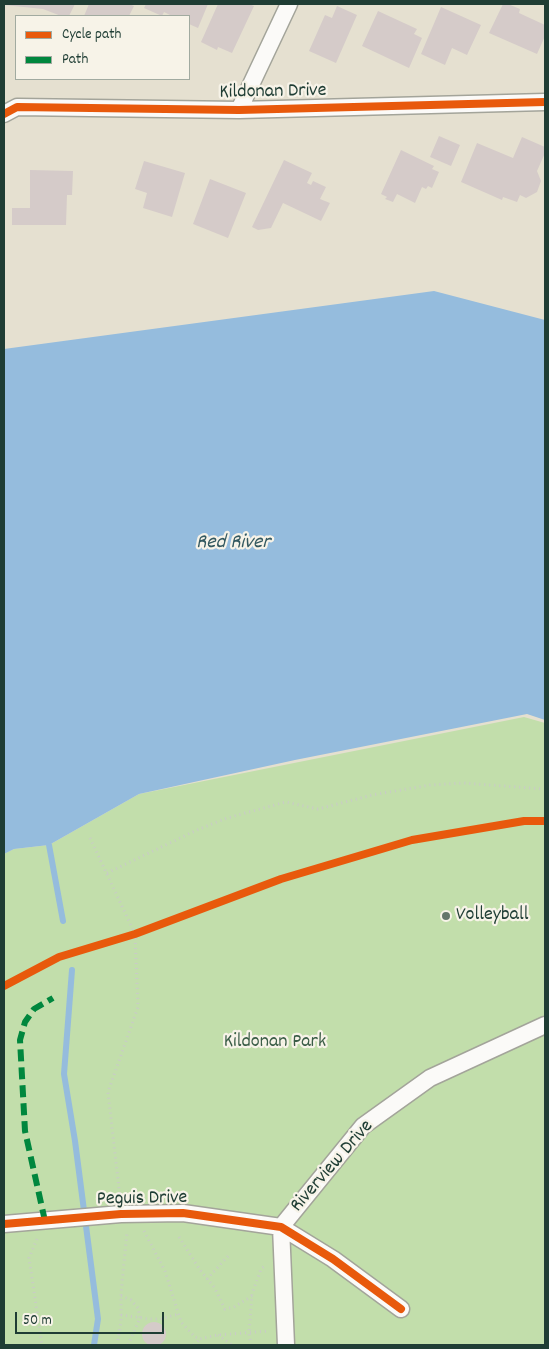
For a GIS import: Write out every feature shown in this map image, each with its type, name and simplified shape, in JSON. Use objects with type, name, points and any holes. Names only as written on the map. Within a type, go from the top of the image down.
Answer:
[{"type":"street","points":[[240,110],[289,4]]},
{"type":"street","name":"Kildonan Drive","points":[[4,114],[17,107],[240,110],[545,102]]},
{"type":"street","name":"Riverview Drive","points":[[281,1227],[363,1126],[430,1078],[545,1025]]},
{"type":"street","name":"Peguis Drive","points":[[4,1224],[125,1214],[183,1212],[281,1227]]},
{"type":"street","points":[[281,1227],[286,1345]]},
{"type":"street","points":[[281,1227],[333,1259],[401,1309]]},
{"type":"path","points":[[107,873],[197,830],[227,818],[286,802],[318,809],[372,794],[463,783],[545,788]]},
{"type":"path","points":[[90,838],[134,934],[138,1007],[108,1092],[125,1214],[121,1316],[117,1345]]},
{"type":"path","points":[[125,937],[143,930]]},
{"type":"path","points":[[125,1214],[145,1232],[166,1271],[181,1322],[195,1337],[200,1339]]},
{"type":"path","points":[[42,1345],[29,1258],[50,1221]]},
{"type":"path","points":[[178,1238],[214,1287],[225,1309],[234,1307],[252,1296]]},
{"type":"path","points":[[208,1279],[229,1255]]},
{"type":"path","points":[[251,1345],[249,1333],[252,1296],[261,1269],[282,1255]]},
{"type":"path","points":[[121,1296],[132,1300],[138,1308],[140,1318],[128,1345]]},
{"type":"path","points":[[121,1316],[160,1319],[179,1314]]},
{"type":"path","points":[[194,1345],[200,1339],[217,1335],[249,1333]]},
{"type":"path","points":[[217,1335],[232,1345]]},
{"type":"green space","name":"Kildonan Park","points":[[524,717],[545,723],[545,1345],[4,1345],[4,854],[14,849],[49,845],[139,794]]},
{"type":"water","name":"Red River","points":[[434,291],[545,320],[545,720],[527,714],[295,760],[139,794],[49,845],[14,849],[4,854],[4,349]]},
{"type":"building","points":[[75,4],[70,15],[58,15],[43,9],[4,5]]},
{"type":"building","points":[[89,4],[129,4],[134,6],[130,15],[84,15]]},
{"type":"building","points":[[146,4],[208,4],[198,28],[190,24],[190,15],[170,15],[164,12],[162,15],[160,15],[144,8]]},
{"type":"building","points":[[218,4],[249,4],[254,6],[232,53],[218,47],[217,50],[201,42]]},
{"type":"building","points":[[503,4],[520,9],[519,13],[545,25],[545,36],[537,54],[489,33]]},
{"type":"building","points":[[337,6],[357,15],[336,63],[309,51],[325,15],[332,18]]},
{"type":"building","points":[[441,7],[481,25],[467,55],[452,48],[445,65],[421,54]]},
{"type":"building","points":[[378,11],[417,29],[414,34],[422,38],[409,68],[362,46]]},
{"type":"building","points":[[439,136],[460,145],[451,166],[430,157]]},
{"type":"building","points":[[522,137],[545,147],[545,153],[537,171],[541,181],[537,192],[526,198],[520,195],[517,202],[503,197],[502,200],[461,182],[477,143],[513,158]]},
{"type":"building","points":[[401,150],[434,166],[432,169],[439,172],[432,188],[428,186],[426,189],[422,187],[415,203],[397,194],[393,202],[385,199],[387,197],[381,194]]},
{"type":"building","points":[[284,160],[312,173],[307,183],[311,185],[313,181],[326,187],[320,199],[330,203],[321,221],[283,203],[271,228],[258,230],[252,227]]},
{"type":"building","points":[[144,161],[185,173],[172,217],[143,208],[147,193],[135,189]]},
{"type":"building","points":[[30,170],[73,171],[72,195],[67,195],[66,225],[12,225],[12,208],[30,208]]},
{"type":"building","points":[[210,179],[246,193],[228,238],[193,224]]},
{"type":"building","points":[[154,1322],[163,1325],[166,1334],[163,1343],[154,1346],[145,1343],[142,1334],[145,1325]]},
{"type":"waterway","points":[[49,845],[63,921]]},
{"type":"waterway","points":[[72,970],[64,1074],[75,1141],[98,1319],[94,1345]]},
{"type":"marked path","points":[[45,1221],[25,1131],[20,1040],[25,1022],[34,1009],[53,998]]},
{"type":"cycle path","points":[[4,114],[17,107],[239,110],[545,102]]},
{"type":"cycle path","points":[[4,986],[59,957],[135,934],[281,879],[412,840],[524,821],[545,821]]},
{"type":"cycle path","points":[[4,1224],[121,1214],[183,1213],[281,1227],[333,1259],[401,1309]]},
{"type":"place","name":"Volleyball","points":[[446,916]]}]
